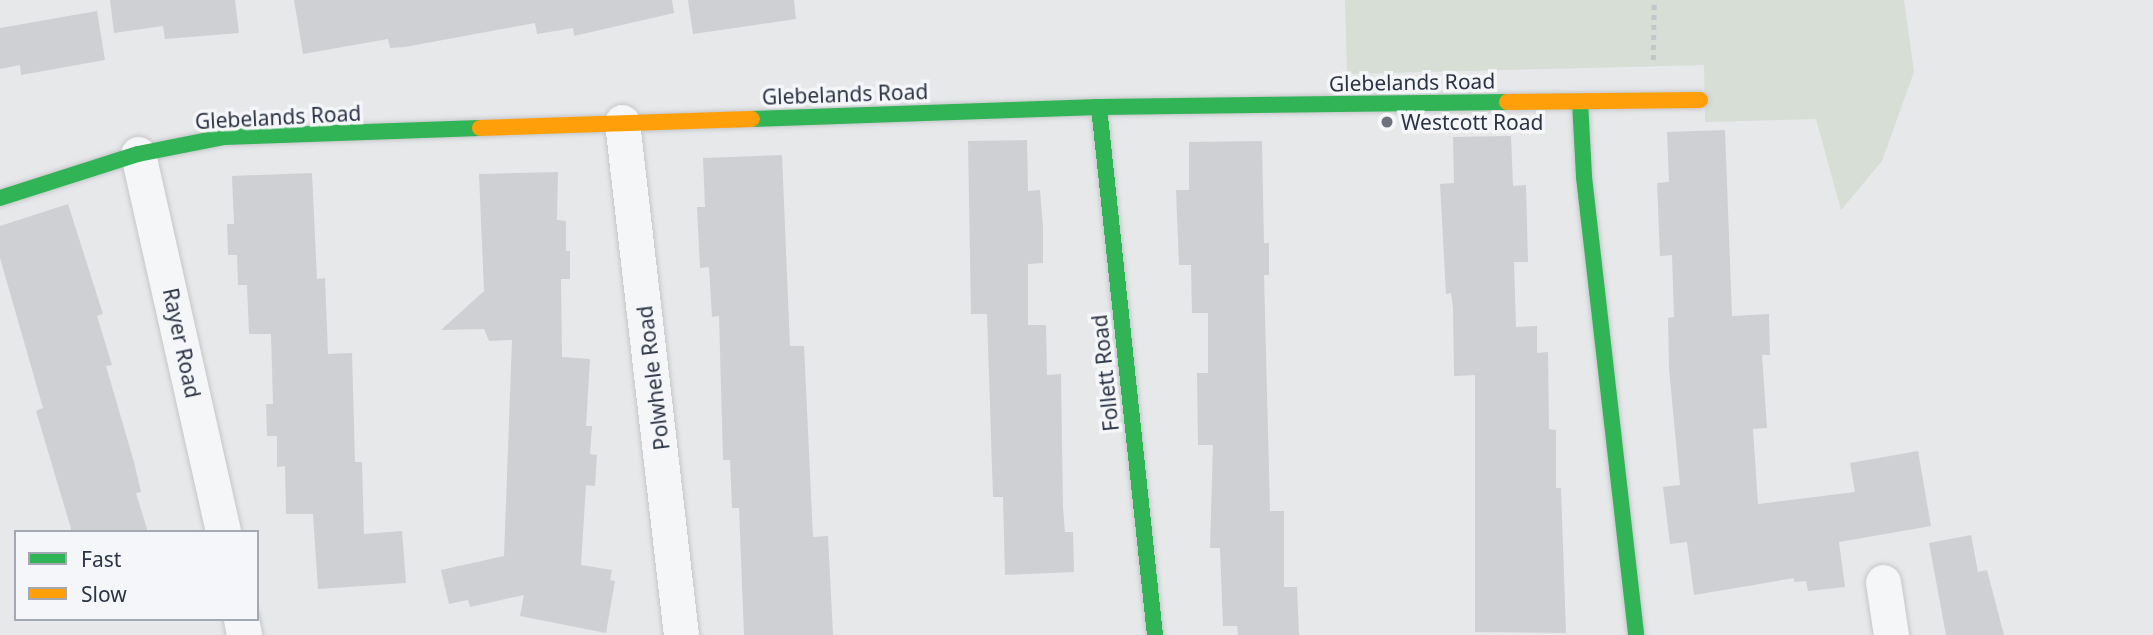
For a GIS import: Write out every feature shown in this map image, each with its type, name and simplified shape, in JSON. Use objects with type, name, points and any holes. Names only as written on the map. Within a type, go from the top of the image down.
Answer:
[{"type":"street","name":"Glebelands Road","points":[[0,198],[138,154],[225,137],[1099,107],[1700,100]]},
{"type":"street","points":[[1580,102],[1584,177],[1609,367],[1636,635]]},
{"type":"street","name":"Follett Road","points":[[1099,107],[1155,635]]},
{"type":"street","name":"Polwhele Road","points":[[622,122],[681,635]]},
{"type":"street","name":"Rayer Road","points":[[138,154],[223,530]]},
{"type":"street","points":[[1883,582],[1891,635]]},
{"type":"path","points":[[1651,100],[1654,0]]},
{"type":"shaded area","points":[[1345,0],[1904,0],[1914,72],[1882,161],[1841,210],[1816,119],[1705,122],[1704,65],[1347,74]]},
{"type":"building","points":[[110,0],[235,0],[239,33],[165,39],[163,26],[114,33]]},
{"type":"building","points":[[294,0],[672,0],[674,13],[574,36],[573,28],[537,34],[535,23],[405,47],[390,48],[388,39],[303,54]]},
{"type":"building","points":[[688,0],[794,0],[796,19],[693,34]]},
{"type":"building","points":[[97,11],[105,60],[21,75],[20,65],[0,69],[0,28]]},
{"type":"building","points":[[1725,130],[1732,316],[1769,314],[1770,355],[1762,355],[1767,428],[1753,429],[1758,504],[1855,492],[1850,463],[1918,451],[1931,526],[1839,542],[1845,587],[1808,591],[1806,581],[1794,582],[1794,578],[1694,595],[1687,542],[1670,544],[1663,487],[1680,485],[1669,369],[1668,318],[1674,317],[1672,255],[1660,256],[1657,183],[1669,182],[1667,132]]},
{"type":"building","points":[[1511,136],[1513,186],[1526,185],[1528,262],[1514,262],[1516,327],[1537,326],[1537,353],[1548,352],[1549,429],[1556,430],[1556,488],[1561,488],[1566,633],[1475,632],[1475,375],[1454,376],[1453,307],[1451,293],[1446,294],[1440,184],[1454,183],[1453,137]]},
{"type":"building","points":[[1027,140],[1028,191],[1040,190],[1043,227],[1043,263],[1028,264],[1028,325],[1046,325],[1047,375],[1061,374],[1063,507],[1065,532],[1073,532],[1074,572],[1005,575],[1003,497],[993,497],[987,314],[971,314],[968,141]]},
{"type":"building","points":[[1262,141],[1264,243],[1269,243],[1269,275],[1264,275],[1270,511],[1284,511],[1284,587],[1297,587],[1299,635],[1238,635],[1237,626],[1223,626],[1220,548],[1210,548],[1213,445],[1198,445],[1197,373],[1208,373],[1208,313],[1192,313],[1191,265],[1179,265],[1176,190],[1189,190],[1189,142]]},
{"type":"building","points":[[782,155],[790,346],[804,346],[813,537],[828,536],[833,635],[744,635],[739,508],[732,508],[730,460],[723,460],[719,316],[712,317],[709,267],[700,268],[697,207],[705,207],[703,158]]},
{"type":"building","points":[[558,172],[557,220],[566,221],[566,251],[570,251],[570,279],[561,279],[562,357],[590,359],[586,426],[592,426],[590,454],[597,455],[595,486],[586,485],[581,565],[612,570],[610,580],[615,581],[606,633],[520,616],[524,595],[470,607],[468,600],[449,604],[441,570],[504,556],[512,340],[489,341],[484,329],[441,330],[484,291],[479,174]]},
{"type":"building","points":[[312,173],[317,279],[325,278],[328,354],[352,353],[355,462],[362,462],[364,534],[402,531],[406,583],[318,589],[313,514],[286,514],[285,466],[277,467],[277,436],[267,436],[266,404],[273,404],[271,334],[249,334],[247,285],[238,285],[237,255],[228,255],[227,224],[234,224],[232,176]]},
{"type":"building","points":[[68,204],[103,314],[97,316],[112,365],[106,366],[134,462],[141,492],[136,493],[147,530],[71,530],[36,411],[43,408],[0,258],[0,226]]},
{"type":"building","points":[[1971,535],[1978,572],[1987,570],[2004,635],[1946,635],[1929,543]]},
{"type":"traffic: fast","points":[[752,119],[1099,107],[1507,102]]},
{"type":"traffic: fast","points":[[1580,102],[1584,177],[1636,635]]},
{"type":"traffic: fast","points":[[1099,107],[1155,635]]},
{"type":"traffic: fast","points":[[0,198],[138,154],[224,137],[480,128]]},
{"type":"traffic: slow","points":[[1507,102],[1700,100]]},
{"type":"traffic: slow","points":[[480,128],[752,119]]},
{"type":"place","name":"Westcott Road","points":[[1387,122]]}]
